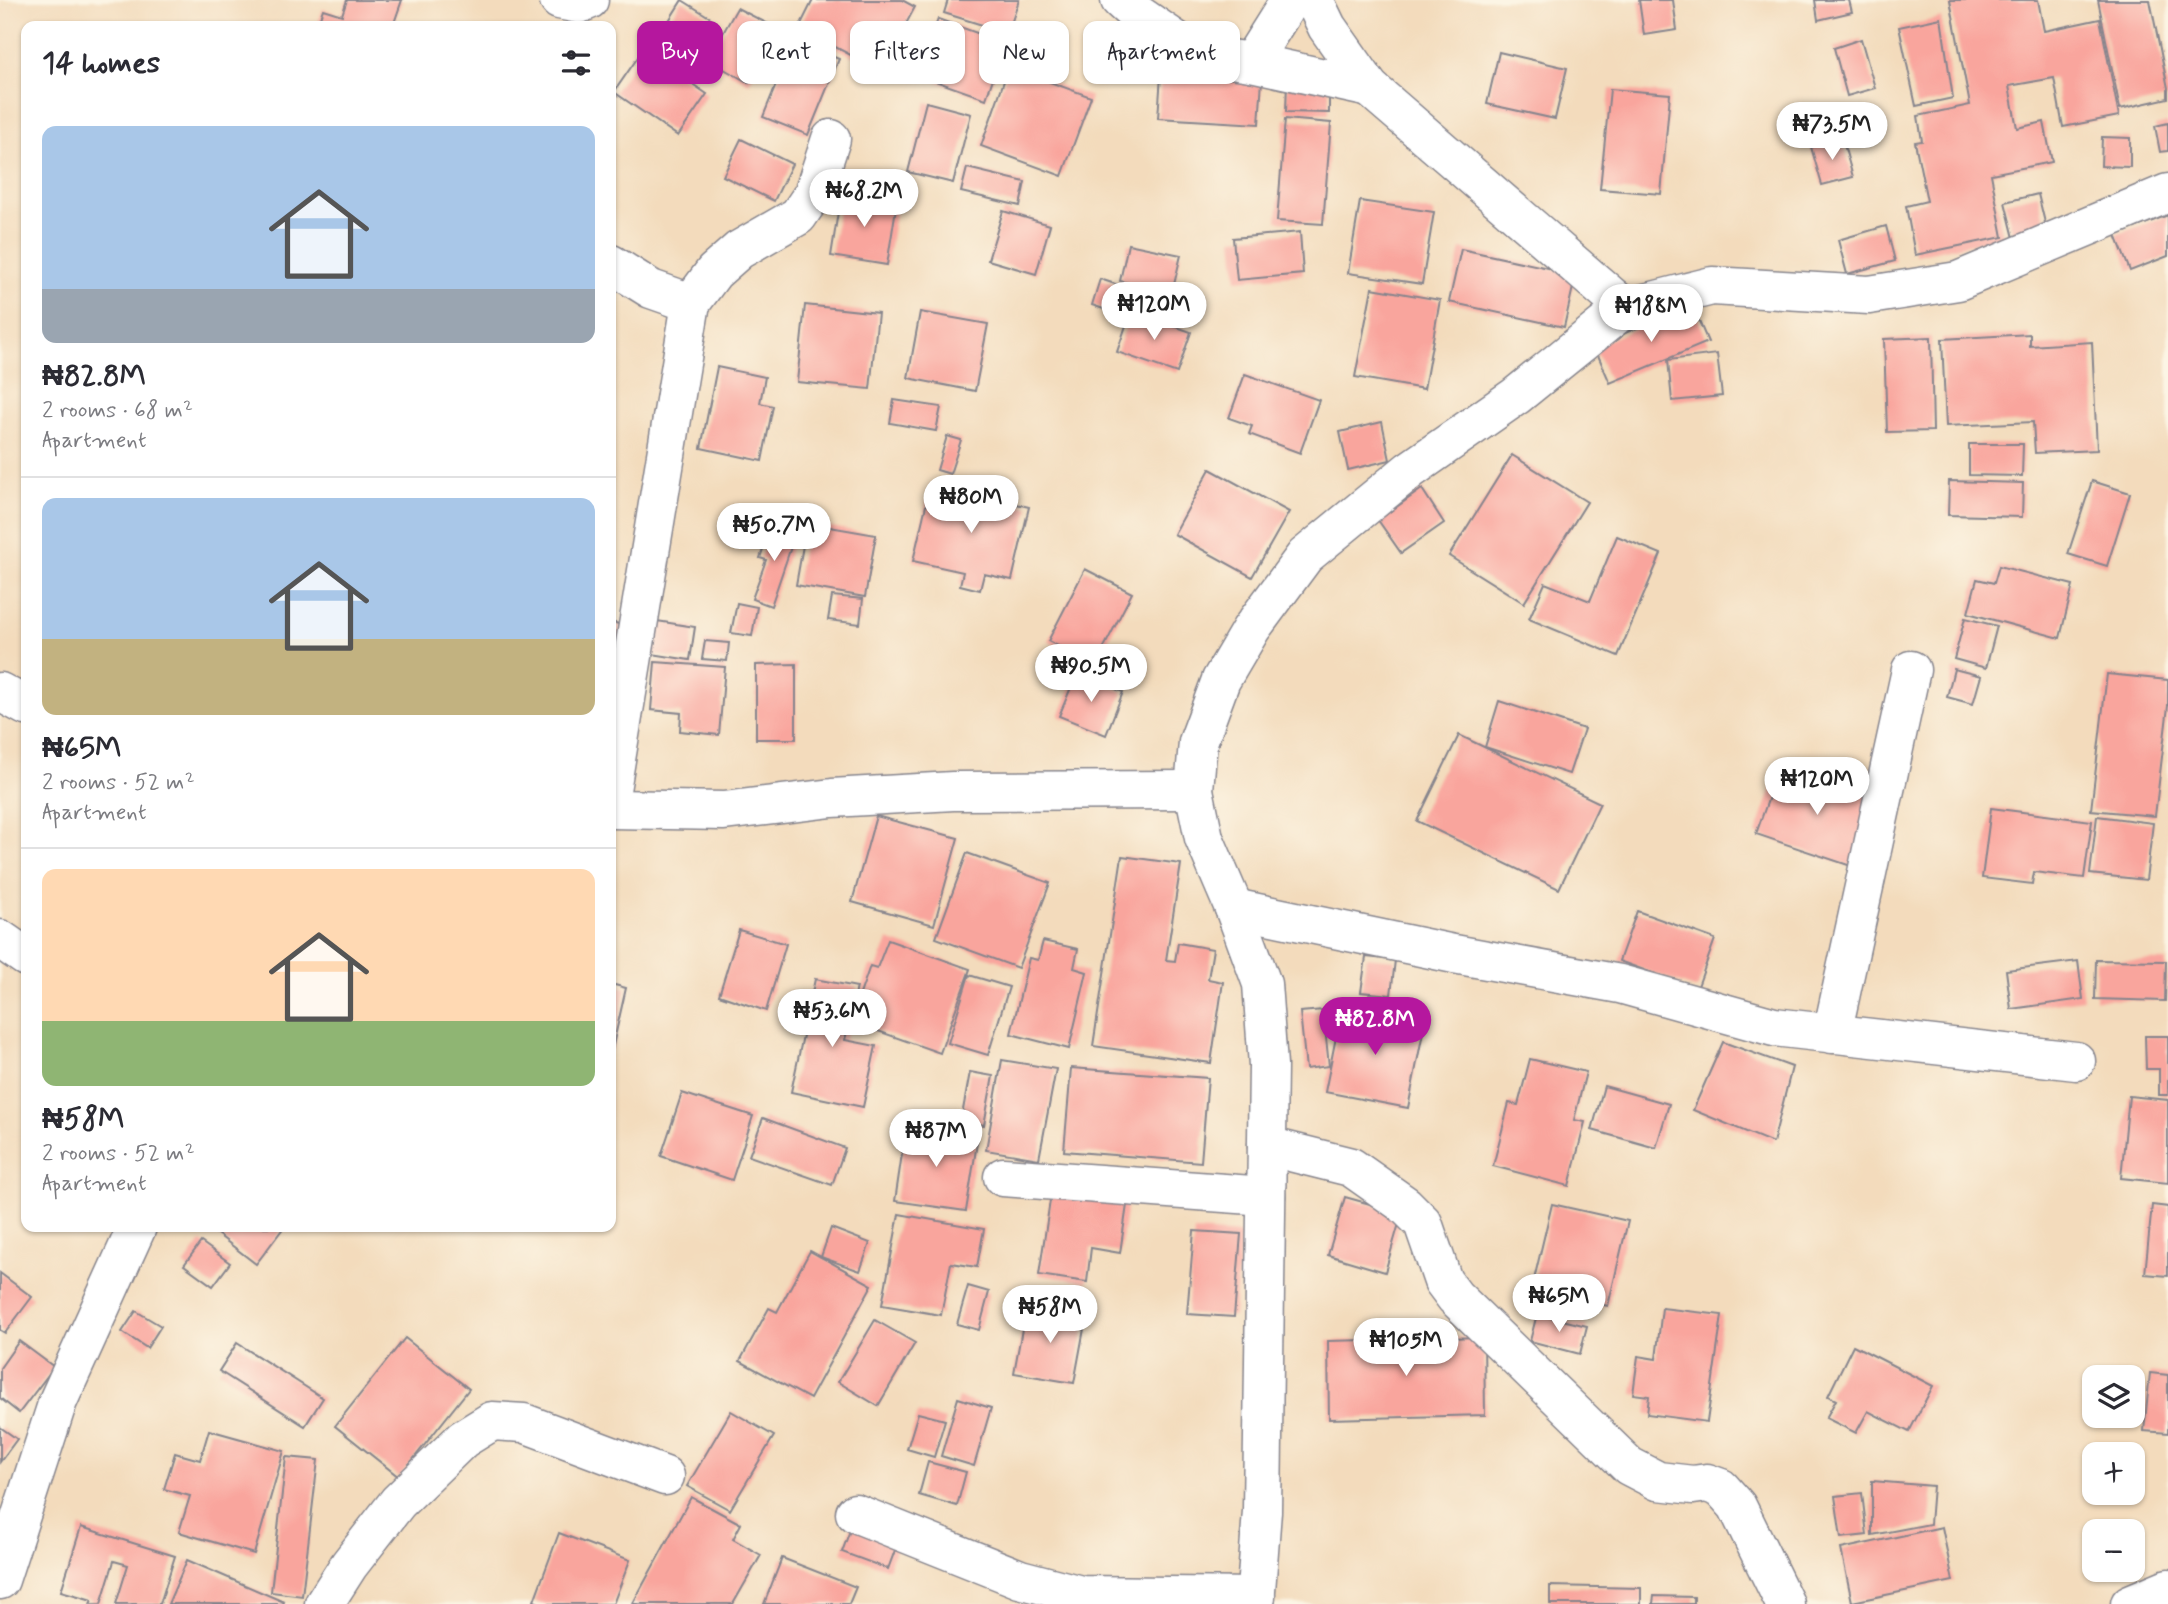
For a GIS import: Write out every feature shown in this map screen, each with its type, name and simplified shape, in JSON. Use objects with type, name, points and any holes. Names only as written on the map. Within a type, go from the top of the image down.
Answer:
[{"type":"street","points":[[559,0],[579,4],[589,0]]},
{"type":"street","points":[[602,21],[608,0]]},
{"type":"street","points":[[1121,0],[1196,54],[1251,62],[1370,88]]},
{"type":"street","points":[[1251,62],[1290,0]]},
{"type":"street","points":[[1314,0],[1327,27],[1370,88],[1625,308]]},
{"type":"street","points":[[616,760],[691,303],[714,272],[739,250],[797,216],[813,194],[831,139]]},
{"type":"street","points":[[855,1513],[1020,1579],[1081,1595],[1255,1600],[1262,1511],[1268,1065],[1262,984],[1204,838],[1194,790],[1198,741],[1221,680],[1251,629],[1305,556],[1410,470],[1516,396],[1625,308],[1712,286],[1869,295],[1958,281],[2168,193]]},
{"type":"street","points":[[616,267],[651,289],[691,303]]},
{"type":"street","points":[[1832,1034],[1911,670]]},
{"type":"street","points":[[0,692],[21,703]]},
{"type":"street","points":[[616,809],[724,811],[832,798],[953,791],[1194,790]]},
{"type":"street","points":[[1234,908],[1454,954],[1620,984],[1774,1027],[2076,1061]]},
{"type":"street","points":[[0,939],[21,954]]},
{"type":"street","points":[[1267,1146],[1351,1167],[1405,1205],[1423,1223],[1443,1281],[1455,1297],[1629,1466],[1658,1481],[1693,1485],[1707,1483],[1721,1488],[1737,1506],[1785,1604]]},
{"type":"street","points":[[1003,1177],[1266,1196]]},
{"type":"street","points":[[0,1580],[58,1401],[135,1232]]},
{"type":"street","points":[[324,1604],[349,1565],[398,1502],[463,1439],[492,1421],[524,1423],[665,1476]]},
{"type":"street","points":[[2130,1604],[2168,1588]]},
{"type":"building","points":[[347,0],[402,0],[395,21],[319,21],[323,9],[342,15]]},
{"type":"building","points":[[682,0],[714,20],[713,21],[669,21]]},
{"type":"building","points":[[813,0],[902,0],[915,7],[908,21],[850,21],[850,55],[836,47],[836,21],[802,21]]},
{"type":"building","points":[[948,0],[1019,0],[1012,21],[979,21],[979,24],[944,13]]},
{"type":"building","points":[[1639,0],[1673,0],[1677,30],[1644,35]]},
{"type":"building","points":[[1815,0],[1849,0],[1852,12],[1818,20]]},
{"type":"building","points":[[1950,0],[2038,0],[2044,31],[2100,19],[2119,116],[2063,127],[2054,78],[2009,86],[2017,128],[2044,122],[2052,162],[1991,174],[2003,237],[1915,255],[1906,206],[1927,201],[1915,142],[1922,141],[1918,116],[1970,105]]},
{"type":"building","points":[[2098,0],[2150,0],[2168,98],[2120,109]]},
{"type":"building","points":[[737,8],[762,21],[737,21],[737,76],[723,68],[723,33]]},
{"type":"building","points":[[1941,18],[1953,98],[1916,106],[1899,27]]},
{"type":"building","points":[[965,29],[979,34],[979,84],[991,84],[986,99],[944,84],[965,84]]},
{"type":"building","points":[[1861,39],[1875,88],[1847,96],[1834,48]]},
{"type":"building","points":[[1499,52],[1567,68],[1555,119],[1487,104]]},
{"type":"building","points":[[637,59],[637,84],[692,84],[707,94],[678,136],[616,93],[616,89]]},
{"type":"building","points":[[1240,79],[1262,80],[1259,124],[1158,118],[1160,84],[1240,84]]},
{"type":"building","points":[[1287,81],[1329,81],[1329,113],[1286,112]]},
{"type":"building","points":[[776,84],[829,84],[808,135],[763,117]]},
{"type":"building","points":[[1003,84],[1055,84],[1091,97],[1062,176],[981,146]]},
{"type":"building","points":[[1610,89],[1670,94],[1661,194],[1600,189]]},
{"type":"building","points":[[926,102],[971,114],[953,183],[908,172]]},
{"type":"building","points":[[1285,119],[1331,123],[1323,224],[1277,221]]},
{"type":"building","points":[[2168,123],[2168,151],[2160,152],[2155,126]]},
{"type":"building","points":[[2102,137],[2130,138],[2130,167],[2101,166]]},
{"type":"building","points":[[1842,138],[1853,177],[1822,185],[1811,147]]},
{"type":"building","points":[[741,139],[792,164],[774,201],[723,176]]},
{"type":"building","points":[[967,168],[1025,182],[1020,206],[961,192]]},
{"type":"building","points":[[841,193],[897,202],[887,265],[831,256]]},
{"type":"building","points":[[2038,194],[2048,235],[2015,242],[2005,202]]},
{"type":"building","points":[[1360,201],[1434,212],[1422,284],[1348,273]]},
{"type":"building","points":[[1003,211],[1050,225],[1036,274],[988,260]]},
{"type":"building","points":[[2168,215],[2168,256],[2130,271],[2116,235]]},
{"type":"building","points":[[1886,226],[1895,261],[1847,274],[1838,240]]},
{"type":"building","points":[[1300,232],[1303,274],[1237,280],[1233,238]]},
{"type":"building","points":[[1128,244],[1181,255],[1172,293],[1120,281]]},
{"type":"building","points":[[1461,249],[1576,274],[1564,327],[1449,302]]},
{"type":"building","points":[[1100,279],[1121,286],[1112,312],[1092,305]]},
{"type":"building","points":[[1372,288],[1440,300],[1424,389],[1355,377]]},
{"type":"building","points":[[805,305],[878,313],[870,389],[797,382]]},
{"type":"building","points":[[1692,305],[1708,342],[1610,383],[1594,346]]},
{"type":"building","points":[[1131,311],[1191,332],[1177,373],[1117,352]]},
{"type":"building","points":[[920,312],[988,324],[975,391],[908,378]]},
{"type":"building","points":[[2030,334],[2030,346],[2092,342],[2097,450],[2035,453],[2033,422],[1946,426],[1942,339]]},
{"type":"building","points":[[1931,337],[1933,431],[1887,432],[1884,339]]},
{"type":"building","points":[[1717,354],[1722,396],[1672,401],[1668,360]]},
{"type":"building","points":[[717,367],[765,377],[760,403],[773,406],[762,461],[701,448]]},
{"type":"building","points":[[1245,374],[1319,400],[1300,453],[1249,434],[1252,426],[1229,418]]},
{"type":"building","points":[[894,400],[941,407],[936,431],[890,423]]},
{"type":"building","points":[[1382,422],[1390,460],[1348,470],[1340,432]]},
{"type":"building","points":[[947,436],[961,440],[950,474],[937,470]]},
{"type":"building","points":[[1969,444],[2023,444],[2022,476],[1969,475]]},
{"type":"building","points":[[1512,455],[1587,502],[1524,603],[1449,556]]},
{"type":"building","points":[[1210,469],[1289,512],[1252,577],[1174,534]]},
{"type":"building","points":[[1949,481],[2023,483],[2022,517],[1948,515]]},
{"type":"building","points":[[2092,481],[2130,493],[2107,566],[2068,554]]},
{"type":"building","points":[[931,484],[1029,507],[1012,580],[984,574],[980,590],[960,585],[963,572],[913,561]]},
{"type":"building","points":[[1422,489],[1444,523],[1401,553],[1378,520]]},
{"type":"building","points":[[772,523],[796,532],[771,606],[752,599],[766,560],[760,558]]},
{"type":"building","points":[[807,523],[876,535],[865,597],[796,585]]},
{"type":"building","points":[[1617,536],[1661,554],[1618,656],[1529,619],[1545,583],[1590,601]]},
{"type":"building","points":[[1999,566],[2073,585],[2060,638],[1968,613],[1977,579],[1994,583]]},
{"type":"building","points":[[1085,569],[1132,593],[1095,665],[1048,641]]},
{"type":"building","points":[[832,596],[863,599],[860,624],[828,620]]},
{"type":"building","points":[[737,603],[757,607],[752,636],[731,633]]},
{"type":"building","points":[[1965,618],[1997,626],[1986,668],[1954,659]]},
{"type":"building","points":[[657,621],[695,627],[690,660],[652,654]]},
{"type":"building","points":[[616,623],[631,627],[625,646],[616,643]]},
{"type":"building","points":[[705,641],[729,643],[727,661],[702,659]]},
{"type":"building","points":[[655,662],[725,667],[719,735],[680,731],[681,713],[651,710]]},
{"type":"building","points":[[796,664],[796,739],[756,739],[756,665]]},
{"type":"building","points":[[1954,669],[1981,676],[1973,704],[1947,697]]},
{"type":"building","points":[[1077,673],[1123,692],[1106,735],[1059,716]]},
{"type":"building","points":[[2107,674],[2168,680],[2168,706],[2155,816],[2091,810]]},
{"type":"building","points":[[1499,701],[1584,729],[1569,774],[1485,747]]},
{"type":"building","points":[[1459,735],[1600,803],[1559,889],[1417,821]]},
{"type":"building","points":[[1780,766],[1877,799],[1854,867],[1756,834]]},
{"type":"building","points":[[1991,808],[2092,821],[2084,878],[2034,872],[2032,884],[1982,878]]},
{"type":"building","points":[[876,816],[958,838],[934,925],[852,902]]},
{"type":"building","points":[[2097,816],[2153,823],[2146,880],[2090,874]]},
{"type":"building","points":[[967,853],[1050,883],[1018,968],[936,938]]},
{"type":"building","points":[[1122,856],[1181,864],[1166,960],[1175,961],[1178,943],[1213,949],[1208,979],[1223,982],[1211,1063],[1093,1046]]},
{"type":"building","points":[[1637,911],[1715,939],[1697,989],[1619,961]]},
{"type":"building","points":[[739,930],[786,944],[766,1011],[719,995]]},
{"type":"building","points":[[888,940],[970,969],[940,1053],[858,1024],[866,1002],[858,1000],[870,966],[877,968]]},
{"type":"building","points":[[1043,941],[1078,949],[1074,968],[1087,972],[1069,1049],[1011,1034],[1029,958],[1038,960]]},
{"type":"building","points":[[1366,957],[1395,960],[1391,995],[1361,992]]},
{"type":"building","points":[[2096,960],[2166,961],[2165,1001],[2095,999]]},
{"type":"building","points":[[2078,961],[2083,999],[2011,1009],[2006,970]]},
{"type":"building","points":[[969,975],[1009,987],[988,1055],[948,1043]]},
{"type":"building","points":[[815,979],[857,987],[845,1040],[876,1046],[863,1107],[791,1092]]},
{"type":"building","points":[[616,985],[626,988],[616,1032]]},
{"type":"building","points":[[1342,1007],[1425,1022],[1408,1108],[1325,1092]]},
{"type":"building","points":[[1323,1010],[1329,1066],[1306,1069],[1300,1012]]},
{"type":"building","points":[[2145,1036],[2168,1036],[2168,1095],[2159,1095],[2159,1069],[2146,1069]]},
{"type":"building","points":[[1723,1042],[1792,1067],[1773,1143],[1693,1110]]},
{"type":"building","points":[[1530,1059],[1586,1072],[1574,1120],[1585,1122],[1569,1186],[1493,1166],[1509,1103],[1518,1105]]},
{"type":"building","points":[[1002,1060],[1056,1069],[1039,1159],[986,1150]]},
{"type":"building","points":[[1071,1068],[1208,1078],[1201,1162],[1064,1151]]},
{"type":"building","points":[[970,1072],[993,1076],[984,1125],[961,1121]]},
{"type":"building","points":[[1604,1086],[1669,1104],[1656,1148],[1592,1130]]},
{"type":"building","points":[[682,1093],[753,1116],[732,1180],[661,1156]]},
{"type":"building","points":[[2129,1096],[2168,1100],[2168,1183],[2121,1178]]},
{"type":"building","points":[[763,1118],[845,1148],[832,1185],[749,1156]]},
{"type":"building","points":[[906,1127],[978,1137],[966,1211],[895,1201]]},
{"type":"building","points":[[1052,1187],[1128,1198],[1120,1253],[1091,1248],[1087,1282],[1039,1275]]},
{"type":"building","points":[[1345,1197],[1402,1213],[1385,1272],[1328,1255]]},
{"type":"building","points":[[1552,1204],[1628,1221],[1608,1306],[1532,1288]]},
{"type":"building","points":[[2152,1205],[2168,1207],[2168,1276],[2145,1274]]},
{"type":"building","points":[[899,1214],[984,1229],[977,1267],[951,1263],[941,1315],[882,1305]]},
{"type":"building","points":[[831,1228],[870,1243],[860,1271],[821,1257]]},
{"type":"building","points":[[1194,1231],[1241,1234],[1234,1317],[1187,1314]]},
{"type":"building","points":[[214,1232],[280,1232],[256,1264]]},
{"type":"building","points":[[201,1242],[230,1263],[213,1286],[184,1265]]},
{"type":"building","points":[[810,1251],[872,1285],[810,1399],[740,1361],[769,1308],[777,1312]]},
{"type":"building","points":[[0,1273],[32,1297],[5,1333],[0,1330]]},
{"type":"building","points":[[968,1286],[989,1292],[979,1330],[957,1324]]},
{"type":"building","points":[[1026,1307],[1086,1318],[1074,1383],[1014,1373]]},
{"type":"building","points":[[1662,1308],[1722,1315],[1707,1422],[1647,1414],[1649,1396],[1633,1394],[1638,1356],[1656,1359]]},
{"type":"building","points":[[136,1311],[161,1326],[147,1348],[122,1332]]},
{"type":"building","points":[[1537,1314],[1587,1326],[1580,1354],[1530,1341]]},
{"type":"building","points":[[875,1320],[915,1343],[878,1406],[838,1382]]},
{"type":"building","points":[[1484,1337],[1485,1415],[1329,1419],[1328,1341]]},
{"type":"building","points":[[405,1338],[469,1389],[399,1477],[335,1426]]},
{"type":"building","points":[[19,1341],[54,1367],[19,1413],[0,1398],[0,1368]]},
{"type":"building","points":[[237,1343],[323,1398],[305,1426],[219,1371]]},
{"type":"building","points":[[1853,1345],[1933,1386],[1909,1432],[1868,1411],[1856,1433],[1826,1418],[1836,1400],[1828,1396]]},
{"type":"building","points":[[2150,1373],[2168,1375],[2168,1433],[2144,1431]]},
{"type":"building","points":[[958,1398],[991,1408],[974,1466],[941,1456]]},
{"type":"building","points":[[731,1411],[774,1436],[730,1510],[687,1486]]},
{"type":"building","points":[[918,1413],[945,1420],[934,1457],[907,1449]]},
{"type":"building","points":[[0,1427],[17,1439],[0,1462]]},
{"type":"building","points":[[209,1430],[284,1451],[254,1554],[179,1532],[190,1496],[164,1489],[175,1453],[200,1460]]},
{"type":"building","points":[[286,1457],[318,1460],[302,1596],[271,1592]]},
{"type":"building","points":[[928,1462],[966,1472],[957,1506],[919,1495]]},
{"type":"building","points":[[1872,1481],[1933,1486],[1930,1524],[1872,1535]]},
{"type":"building","points":[[1862,1493],[1867,1535],[1841,1538],[1835,1496]]},
{"type":"building","points":[[691,1497],[741,1524],[733,1539],[761,1555],[733,1604],[634,1604],[633,1603]]},
{"type":"building","points":[[852,1525],[898,1542],[888,1569],[842,1552]]},
{"type":"building","points":[[81,1527],[175,1556],[160,1604],[116,1604],[128,1565],[114,1561],[101,1604],[90,1604],[92,1600],[61,1591]]},
{"type":"building","points":[[1942,1527],[1953,1581],[1852,1602],[1841,1549]]},
{"type":"building","points":[[559,1533],[630,1560],[613,1604],[541,1604],[534,1601]]},
{"type":"building","points":[[782,1558],[856,1587],[849,1604],[764,1604]]},
{"type":"building","points":[[187,1560],[284,1602],[168,1604]]},
{"type":"building","points":[[1550,1586],[1641,1588],[1641,1604],[1550,1604]]},
{"type":"building","points":[[1654,1596],[1694,1597],[1694,1604],[1653,1604]]}]
